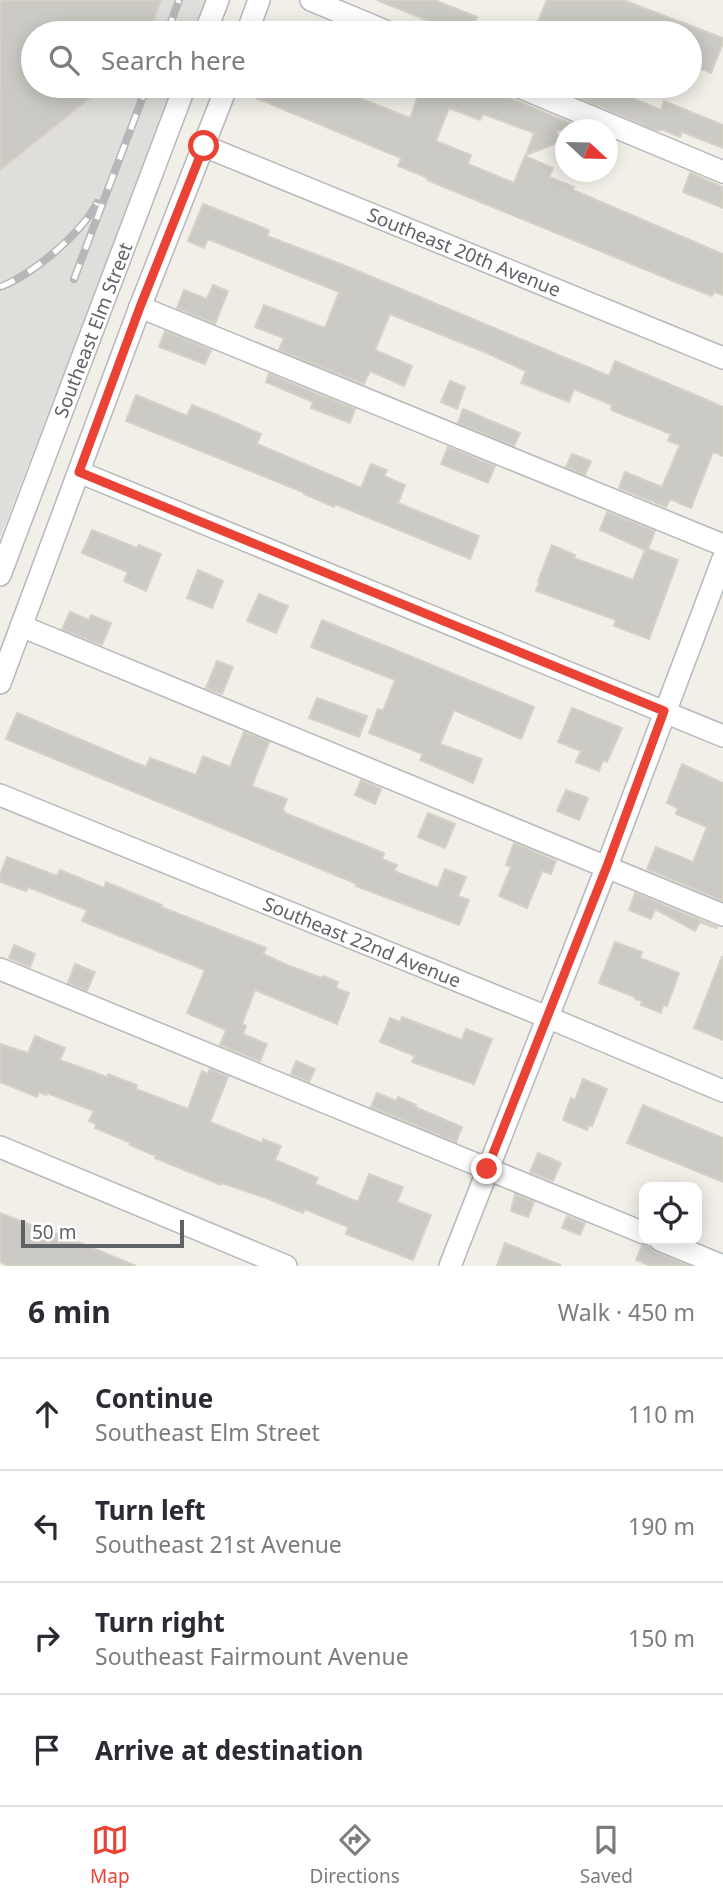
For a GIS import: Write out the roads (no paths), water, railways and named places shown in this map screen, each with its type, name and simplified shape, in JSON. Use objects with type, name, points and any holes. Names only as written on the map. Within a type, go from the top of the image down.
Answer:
[{"type":"street","points":[[210,21],[218,0]]},
{"type":"street","points":[[252,21],[260,0]]},
{"type":"street","points":[[310,0],[361,21]]},
{"type":"street","name":"Southeast Elm Street","points":[[0,575],[180,98]]},
{"type":"street","name":"Southeast Elm Street","points":[[0,683],[140,307],[222,98]]},
{"type":"street","points":[[545,98],[723,172]]},
{"type":"street","name":"Southeast 20th Avenue","points":[[204,146],[723,358]]},
{"type":"street","points":[[140,307],[723,545]]},
{"type":"street","points":[[79,472],[723,736]]},
{"type":"street","points":[[450,1266],[607,866],[723,559]]},
{"type":"street","points":[[21,626],[723,915]]},
{"type":"street","name":"Southeast 22nd Avenue","points":[[0,795],[723,1091]]},
{"type":"street","points":[[0,969],[639,1231]]},
{"type":"street","points":[[0,1147],[286,1266]]},
{"type":"street","points":[[672,1245],[723,1266]]},
{"type":"railway","points":[[171,21],[179,0]]},
{"type":"railway","points":[[74,279],[142,98]]},
{"type":"railway","points":[[0,287],[26,273],[55,252],[80,228],[97,203]]}]
